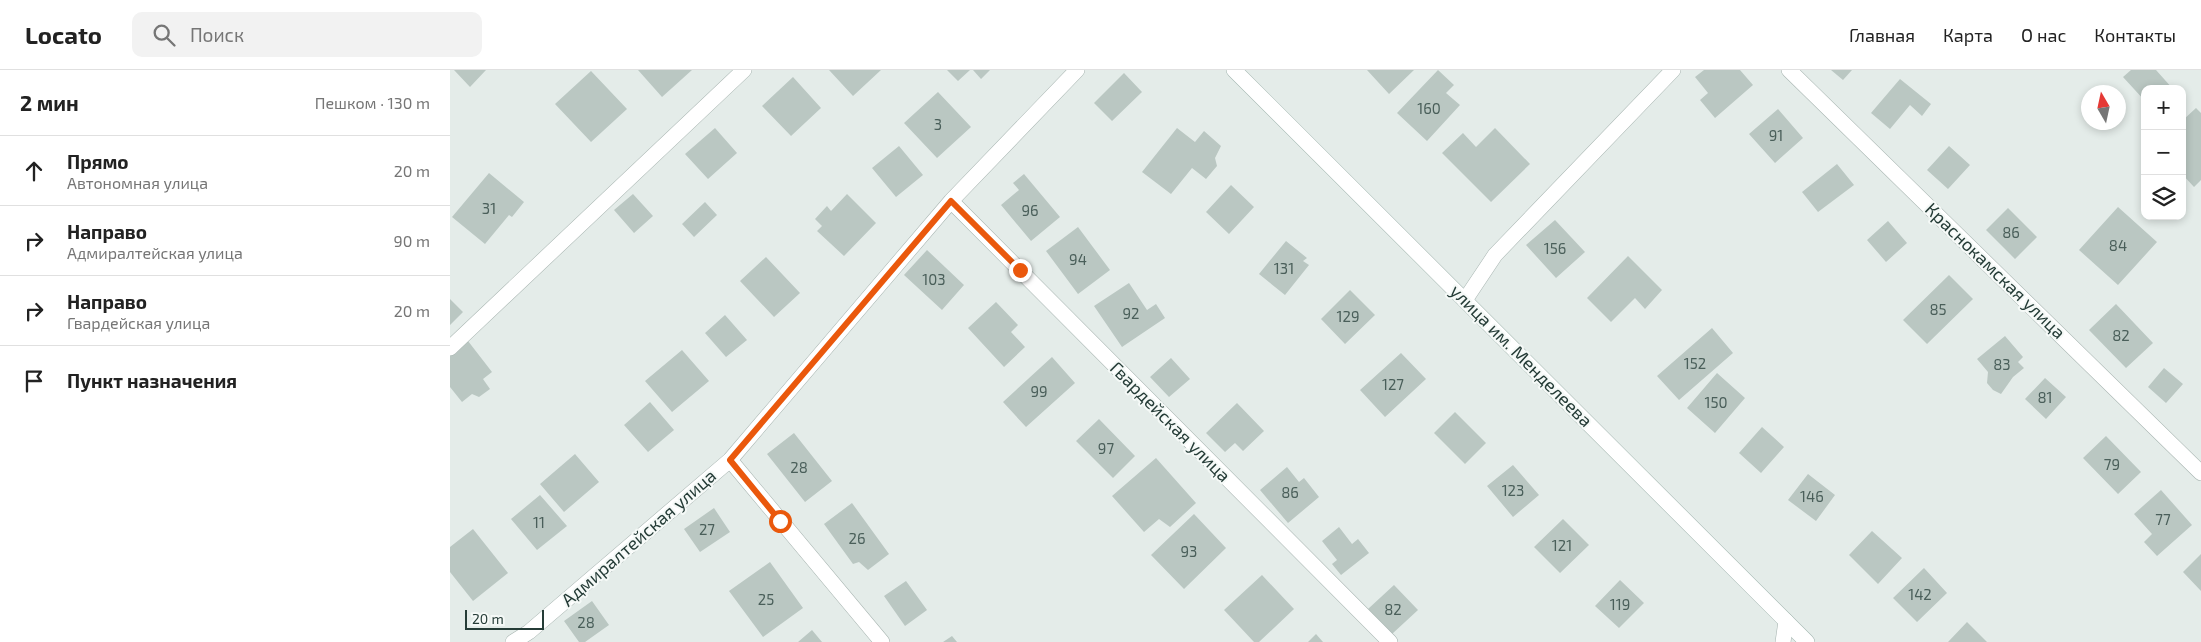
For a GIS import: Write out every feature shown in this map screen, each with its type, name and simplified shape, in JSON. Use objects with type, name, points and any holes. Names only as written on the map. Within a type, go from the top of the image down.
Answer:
[{"type":"street","points":[[450,348],[744,70]]},
{"type":"street","name":"Адмиралтейская улица","points":[[514,642],[533,637],[730,460],[951,201],[1077,70]]},
{"type":"street","name":"улица им. Менделеева","points":[[1234,70],[1807,642]]},
{"type":"street","points":[[1465,300],[1495,255],[1673,70]]},
{"type":"street","name":"Краснокамская улица","points":[[1789,70],[2201,473]]},
{"type":"street","name":"Гвардейская улица","points":[[951,201],[1390,642]]},
{"type":"street","points":[[730,460],[882,642]]},
{"type":"street","points":[[1783,642],[1786,621]]},
{"type":"building","points":[[454,70],[486,70],[470,87]]},
{"type":"building","points":[[638,70],[692,70],[662,97]]},
{"type":"building","points":[[829,70],[881,70],[853,96]]},
{"type":"building","points":[[947,70],[970,70],[958,81]]},
{"type":"building","points":[[973,70],[990,70],[981,79]]},
{"type":"building","points":[[1367,70],[1414,70],[1389,94]]},
{"type":"building","points":[[1438,70],[1454,85],[1446,93],[1460,105],[1427,141],[1397,113]]},
{"type":"building","points":[[1704,70],[1740,70],[1753,85],[1715,118],[1700,100],[1708,93],[1695,77]]},
{"type":"building","points":[[1831,70],[1852,70],[1843,80]]},
{"type":"building","points":[[2131,70],[2156,70],[2169,85],[2141,85],[2141,97],[2123,77]]},
{"type":"building","points":[[591,71],[627,109],[591,142],[555,104]]},
{"type":"building","points":[[1124,73],[1142,92],[1112,121],[1094,103]]},
{"type":"building","points":[[793,77],[821,108],[791,136],[762,106]]},
{"type":"building","points":[[1900,79],[1931,104],[1922,116],[1910,105],[1890,129],[1871,113]]},
{"type":"building","points":[[938,92],[971,127],[937,158],[904,123]]},
{"type":"building","points":[[2196,108],[2201,113],[2201,180],[2194,187],[2186,178],[2186,117]]},
{"type":"building","points":[[1778,109],[1803,138],[1775,163],[1749,134]]},
{"type":"building","points":[[715,128],[737,153],[708,179],[685,154]]},
{"type":"building","points":[[1177,128],[1195,142],[1204,131],[1221,146],[1215,158],[1217,166],[1206,179],[1192,168],[1171,194],[1142,172]]},
{"type":"building","points":[[1495,128],[1530,164],[1491,202],[1442,153],[1463,133],[1476,147]]},
{"type":"building","points":[[899,146],[923,175],[896,197],[872,168]]},
{"type":"building","points":[[1949,146],[1970,165],[1948,189],[1927,170]]},
{"type":"building","points":[[1837,164],[1854,185],[1818,212],[1802,192]]},
{"type":"building","points":[[489,173],[524,202],[512,217],[509,215],[485,244],[452,217]]},
{"type":"building","points":[[1024,174],[1060,217],[1031,241],[1001,205],[1019,190],[1013,183]]},
{"type":"building","points":[[1231,185],[1254,207],[1229,234],[1206,212]]},
{"type":"building","points":[[633,194],[653,216],[634,233],[614,210]]},
{"type":"building","points":[[847,194],[876,223],[844,256],[817,231],[822,226],[815,219],[827,206],[831,211]]},
{"type":"building","points":[[705,202],[717,215],[694,237],[682,224]]},
{"type":"building","points":[[2118,207],[2157,242],[2118,285],[2079,250]]},
{"type":"building","points":[[2008,208],[2037,237],[2015,259],[1986,230]]},
{"type":"building","points":[[1555,220],[1585,252],[1556,278],[1526,245]]},
{"type":"building","points":[[1888,221],[1907,243],[1886,262],[1867,240]]},
{"type":"building","points":[[1078,227],[1110,270],[1078,294],[1046,251]]},
{"type":"building","points":[[1286,241],[1307,258],[1303,261],[1309,265],[1285,295],[1259,274]]},
{"type":"building","points":[[927,250],[964,285],[942,310],[904,275]]},
{"type":"building","points":[[1628,256],[1662,290],[1645,309],[1635,298],[1611,322],[1587,298]]},
{"type":"building","points":[[766,257],[800,293],[774,317],[740,281]]},
{"type":"building","points":[[1949,275],[1973,299],[1927,344],[1903,320]]},
{"type":"building","points":[[1129,283],[1147,310],[1156,304],[1165,318],[1122,347],[1094,306]]},
{"type":"building","points":[[1350,290],[1375,315],[1345,344],[1321,319]]},
{"type":"building","points":[[450,299],[463,312],[450,325]]},
{"type":"building","points":[[996,302],[1018,325],[1011,332],[1025,347],[1004,367],[968,328]]},
{"type":"building","points":[[2116,304],[2153,343],[2126,368],[2089,330]]},
{"type":"building","points":[[725,315],[747,340],[726,357],[705,333]]},
{"type":"building","points":[[1712,328],[1733,353],[1679,400],[1657,376]]},
{"type":"building","points":[[2005,336],[2023,357],[2018,362],[2024,368],[2013,377],[2001,394],[1993,390],[1987,383],[1988,372],[1977,359]]},
{"type":"building","points":[[468,341],[492,372],[483,379],[490,389],[479,397],[472,394],[462,402],[450,387],[450,355]]},
{"type":"building","points":[[682,350],[709,381],[672,412],[645,381]]},
{"type":"building","points":[[1401,353],[1426,379],[1385,417],[1360,390]]},
{"type":"building","points":[[1052,357],[1075,383],[1026,427],[1003,402]]},
{"type":"building","points":[[1171,358],[1190,379],[1169,397],[1150,377]]},
{"type":"building","points":[[2164,368],[2183,384],[2166,403],[2148,387]]},
{"type":"building","points":[[1717,373],[1745,398],[1715,433],[1687,408]]},
{"type":"building","points":[[2045,378],[2066,397],[2046,419],[2025,399]]},
{"type":"building","points":[[650,402],[674,430],[648,452],[624,425]]},
{"type":"building","points":[[1237,403],[1264,431],[1243,451],[1235,443],[1225,452],[1206,433]]},
{"type":"building","points":[[1455,412],[1486,443],[1465,464],[1434,433]]},
{"type":"building","points":[[1099,419],[1135,456],[1113,478],[1076,441]]},
{"type":"building","points":[[1762,427],[1784,447],[1761,473],[1739,453]]},
{"type":"building","points":[[794,433],[832,481],[805,502],[767,454]]},
{"type":"building","points":[[2106,436],[2141,472],[2118,494],[2083,458]]},
{"type":"building","points":[[575,454],[599,482],[564,512],[540,484]]},
{"type":"building","points":[[1156,458],[1196,503],[1170,527],[1159,519],[1144,532],[1112,496]]},
{"type":"building","points":[[1513,465],[1539,495],[1513,517],[1487,486]]},
{"type":"building","points":[[1287,467],[1299,482],[1304,478],[1319,497],[1288,523],[1260,490]]},
{"type":"building","points":[[1808,474],[1835,495],[1816,521],[1788,500]]},
{"type":"building","points":[[2161,490],[2192,525],[2157,556],[2144,542],[2152,534],[2134,514]]},
{"type":"building","points":[[540,495],[567,526],[537,550],[511,519]]},
{"type":"building","points":[[852,503],[889,554],[868,570],[859,562],[853,564],[824,524]]},
{"type":"building","points":[[714,508],[730,532],[700,552],[684,529]]},
{"type":"building","points":[[1194,514],[1226,548],[1184,589],[1151,555]]},
{"type":"building","points":[[1563,519],[1589,545],[1560,573],[1534,547]]},
{"type":"building","points":[[1339,527],[1352,544],[1358,539],[1369,553],[1341,575],[1332,564],[1337,560],[1322,541]]},
{"type":"building","points":[[473,529],[508,573],[473,601],[450,572],[450,547]]},
{"type":"building","points":[[1872,531],[1902,558],[1878,584],[1849,555]]},
{"type":"building","points":[[2201,554],[2201,591],[2183,572]]},
{"type":"building","points":[[770,562],[803,608],[763,637],[729,591]]},
{"type":"building","points":[[1924,568],[1947,593],[1917,622],[1893,598]]},
{"type":"building","points":[[1262,575],[1294,609],[1259,642],[1254,642],[1224,610]]},
{"type":"building","points":[[1620,580],[1644,603],[1619,628],[1595,606]]},
{"type":"building","points":[[906,581],[927,610],[905,626],[884,596]]},
{"type":"building","points":[[1394,585],[1418,610],[1392,634],[1368,609]]},
{"type":"building","points":[[592,601],[609,625],[585,642],[579,642],[564,621]]},
{"type":"building","points":[[1967,622],[1987,642],[1948,642]]},
{"type":"building","points":[[812,630],[822,642],[798,642]]},
{"type":"building","points":[[1316,634],[1323,642],[1308,642]]},
{"type":"building","points":[[952,636],[957,642],[943,642]]},
{"type":"route","points":[[780,521],[730,460],[951,201],[1020,270]]}]
